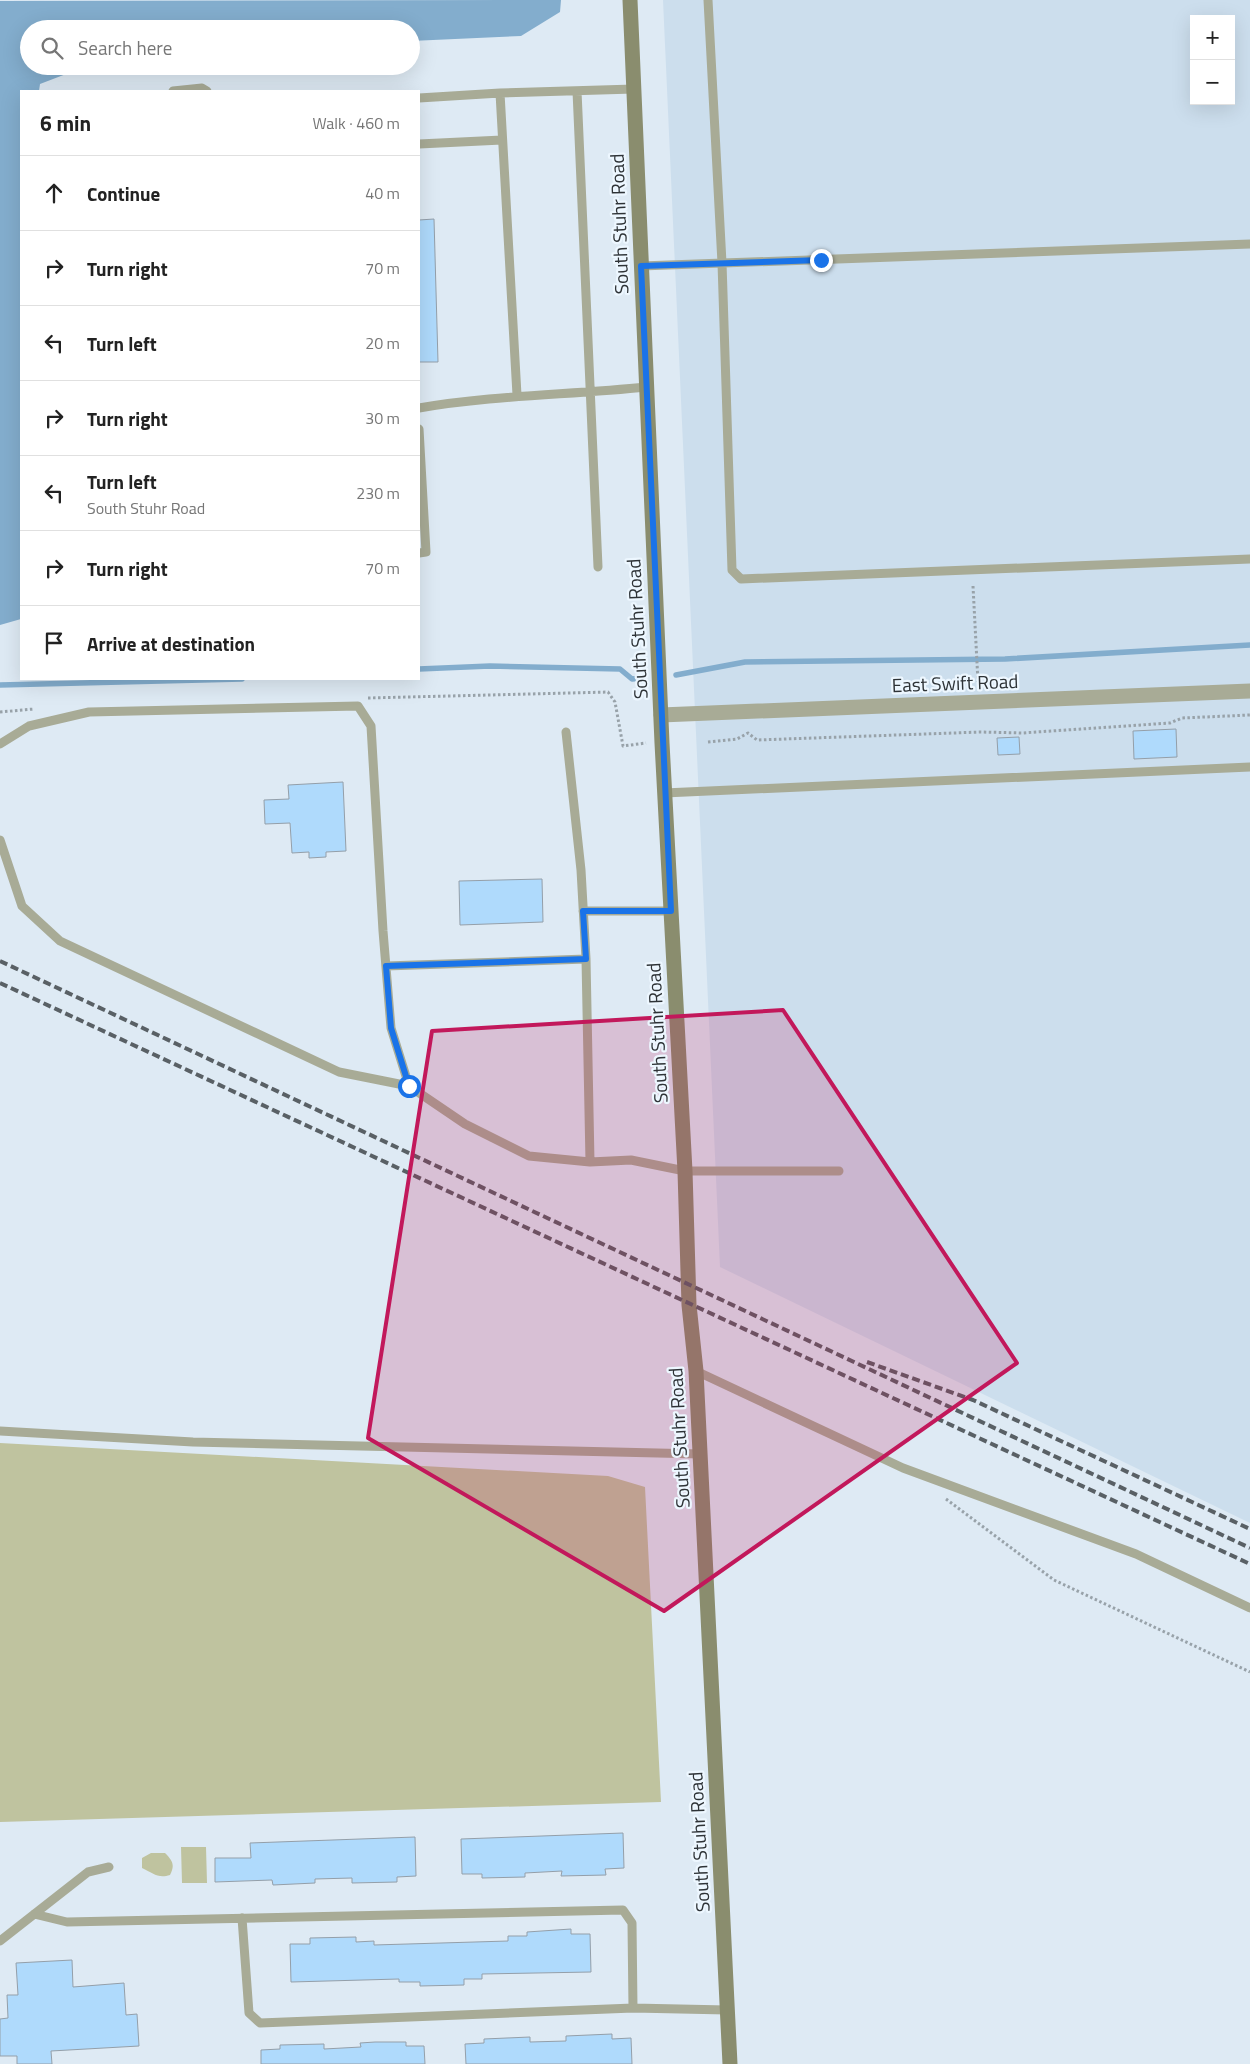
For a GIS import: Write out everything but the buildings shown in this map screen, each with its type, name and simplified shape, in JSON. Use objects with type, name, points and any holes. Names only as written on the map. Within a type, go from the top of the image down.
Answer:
[{"type":"main road","name":"South Stuhr Road","points":[[630,0],[664,793],[685,1171],[689,1305],[696,1371],[730,2064]]},
{"type":"street","name":"East Swift Road","points":[[661,715],[1250,691]]},
{"type":"lane","points":[[708,0],[722,263],[732,570],[741,579],[1250,559]]},
{"type":"lane","points":[[183,90],[202,88],[205,90]]},
{"type":"lane","points":[[420,98],[500,93],[634,89]]},
{"type":"lane","points":[[577,91],[598,567]]},
{"type":"lane","points":[[500,93],[517,395]]},
{"type":"lane","points":[[420,144],[502,140]]},
{"type":"lane","points":[[641,266],[1250,244]]},
{"type":"lane","points":[[420,408],[517,395],[590,393],[646,387]]},
{"type":"lane","points":[[420,447],[426,552],[420,553]]},
{"type":"lane","points":[[0,744],[29,726],[89,712],[358,706],[371,726],[391,1028],[409,1086]]},
{"type":"lane","points":[[566,732],[586,959],[590,1162]]},
{"type":"lane","points":[[664,793],[1250,767]]},
{"type":"lane","points":[[0,840],[22,906],[60,941],[339,1072],[409,1086],[465,1124],[529,1156],[590,1162],[631,1160],[685,1171],[839,1171]]},
{"type":"lane","points":[[583,911],[671,911]]},
{"type":"lane","points":[[386,966],[586,959]]},
{"type":"lane","points":[[696,1371],[903,1468],[1136,1554],[1250,1608]]},
{"type":"lane","points":[[0,1431],[193,1442],[700,1454]]},
{"type":"lane","points":[[0,1940],[88,1872],[110,1867]]},
{"type":"lane","points":[[34,1914],[67,1922],[623,1910],[632,1923],[633,2008]]},
{"type":"lane","points":[[242,1918],[249,2013],[260,2022],[633,2008],[727,2010]]},
{"type":"path","points":[[973,586],[978,682]]},
{"type":"path","points":[[708,742],[737,739],[748,733],[757,740],[981,732],[1022,733],[1170,723],[1182,718],[1250,715]]},
{"type":"path","points":[[943,1497],[1054,1580],[1250,1672]]},
{"type":"highlighted area","points":[[783,1010],[1017,1363],[664,1611],[368,1438],[432,1031]]},
{"type":"shaded area","points":[[663,0],[1250,0],[1250,1523],[720,1267]]},
{"type":"green space","points":[[0,1443],[608,1476],[645,1487],[661,1802],[0,1822]]},
{"type":"green space","points":[[181,1847],[206,1847],[207,1883],[182,1883]]},
{"type":"green space","points":[[151,1853],[165,1853],[168,1856],[173,1866],[170,1875],[159,1876],[142,1868],[142,1858]]},
{"type":"water","points":[[561,0],[560,12],[521,36],[420,41],[420,20],[20,20],[20,75],[64,75],[40,84],[39,90],[20,90],[20,619],[0,625],[0,1]]},
{"type":"waterway","points":[[676,675],[745,662],[1005,659],[1250,645]]},
{"type":"waterway","points":[[420,669],[490,666],[620,669],[632,679],[642,678]]},
{"type":"waterway","points":[[0,685],[202,680]]},
{"type":"railway","points":[[0,961],[1250,1548]]},
{"type":"railway","points":[[0,983],[1250,1564]]},
{"type":"railway","points":[[867,1362],[973,1400],[1250,1529]]},
{"type":"route","points":[[409,1086],[391,1028],[386,966],[586,959],[583,911],[671,911],[641,266],[821,260]]}]
